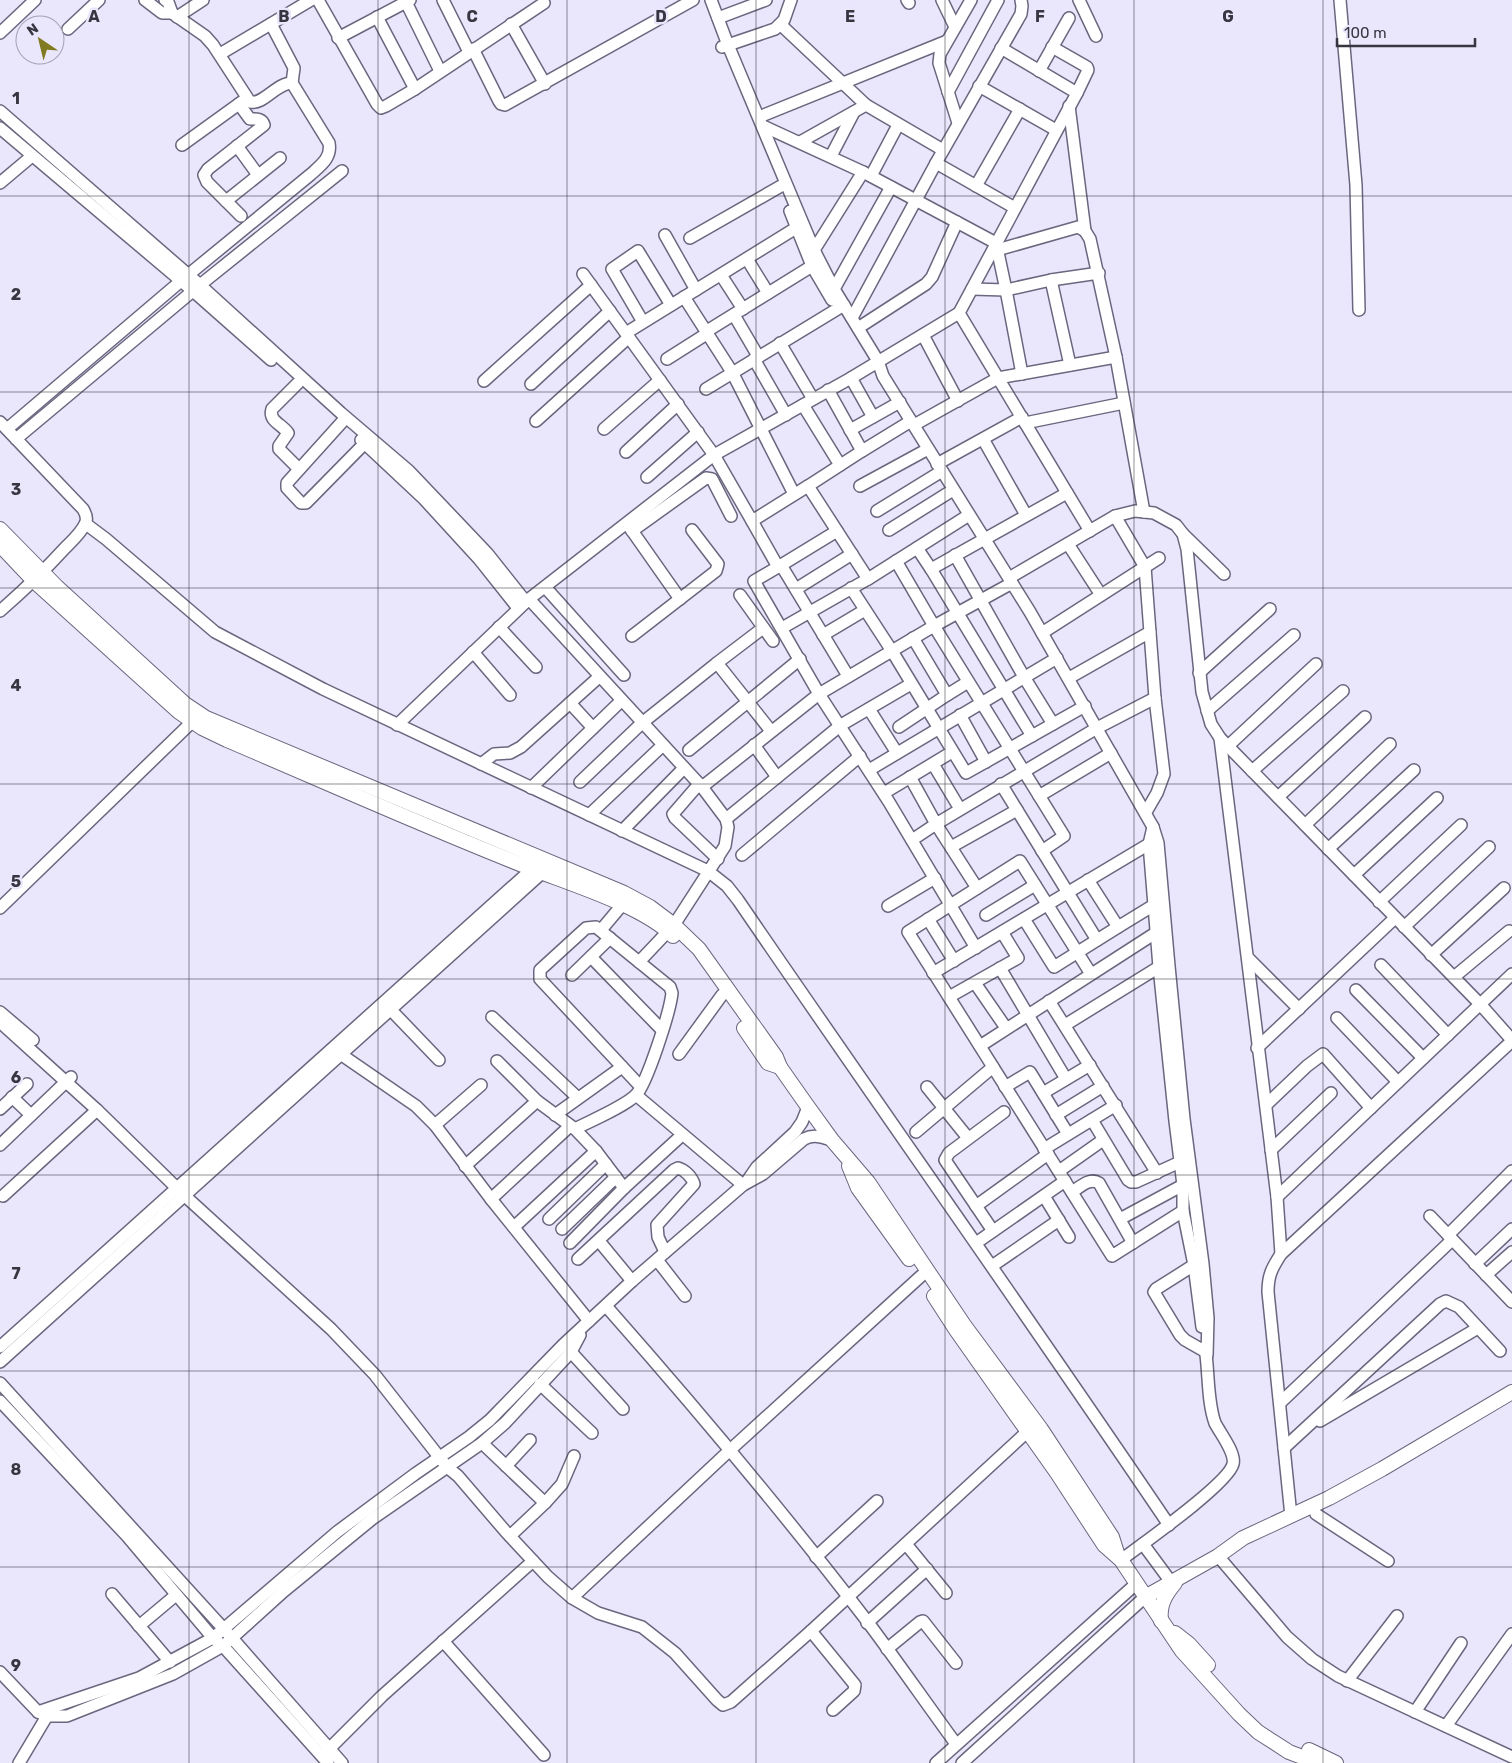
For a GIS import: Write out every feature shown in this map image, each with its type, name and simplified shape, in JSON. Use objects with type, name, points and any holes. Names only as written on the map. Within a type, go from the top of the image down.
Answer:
[{"type":"main road","points":[[0,529],[38,577],[179,712],[193,721],[235,743],[622,905],[671,928],[722,995],[768,1063],[780,1067]]},
{"type":"main road","points":[[0,545],[185,704],[206,718],[624,893],[650,907],[671,928],[698,949],[776,1057],[780,1067],[832,1140],[868,1182],[964,1325],[1041,1429],[1112,1538],[1119,1558]]},
{"type":"main road","points":[[845,1156],[858,1188],[1028,1431],[1104,1545],[1119,1558],[1182,1651],[1251,1726],[1289,1752],[1318,1763]]},
{"type":"main road","points":[[1145,1598],[1218,1556],[1243,1538],[1291,1516],[1382,1469],[1512,1392]]},
{"type":"main road","points":[[1218,1556],[1246,1547],[1316,1514],[1387,1476],[1512,1403]]},
{"type":"main road","points":[[1176,1580],[1166,1595],[1160,1611],[1162,1622],[1189,1644],[1256,1718],[1288,1741],[1336,1763]]},
{"type":"street","points":[[0,33],[35,0]]},
{"type":"street","points":[[68,29],[99,0]]},
{"type":"street","points":[[145,0],[162,13],[174,15],[205,36],[220,54],[250,119],[263,122],[264,126],[208,169],[204,175],[207,182],[241,216]]},
{"type":"street","points":[[165,0],[168,2],[174,15]]},
{"type":"street","points":[[174,15],[203,0]]},
{"type":"street","points":[[220,54],[311,0]]},
{"type":"street","points":[[318,0],[338,38],[381,108],[415,89],[544,3]]},
{"type":"street","points":[[442,0],[502,104],[510,103],[545,84],[693,0]]},
{"type":"street","points":[[703,0],[781,186],[812,266],[840,307],[1011,581],[1069,678],[1153,827],[1158,843],[1184,1119],[1203,1264],[1208,1318],[1206,1353]]},
{"type":"street","points":[[711,0],[718,18],[724,47],[761,122],[814,250],[834,289],[840,307],[855,323],[875,363]]},
{"type":"street","points":[[718,18],[766,0]]},
{"type":"street","points":[[724,47],[775,29],[781,25],[791,0]]},
{"type":"street","points":[[942,0],[955,27]]},
{"type":"street","points":[[958,123],[939,63],[940,54],[971,0]]},
{"type":"street","points":[[948,92],[998,0]]},
{"type":"street","points":[[855,323],[916,200],[1021,14],[1021,0]]},
{"type":"street","points":[[1079,0],[1096,36]]},
{"type":"street","points":[[1340,0],[1356,185],[1359,310]]},
{"type":"street","points":[[338,38],[408,1],[440,71]]},
{"type":"street","points":[[378,17],[415,89]]},
{"type":"street","points":[[1039,70],[1069,18]]},
{"type":"street","points":[[0,611],[38,577],[86,524],[86,514],[83,509],[3,426],[310,175],[323,164],[329,152],[329,143],[292,83],[294,68],[271,24]]},
{"type":"street","points":[[511,24],[545,84]]},
{"type":"street","points":[[781,25],[866,105],[943,150]]},
{"type":"street","points":[[761,122],[844,84],[947,42]]},
{"type":"street","points":[[629,527],[714,455],[851,378],[959,313],[996,247],[1088,70],[1087,67],[1052,47]]},
{"type":"street","points":[[1001,48],[1076,93]]},
{"type":"street","points":[[182,145],[243,101],[255,103],[281,86],[292,83]]},
{"type":"street","points":[[979,86],[1056,130]]},
{"type":"street","points":[[800,142],[866,105]]},
{"type":"street","points":[[1069,106],[1085,231],[1090,239],[1116,357],[1144,512]]},
{"type":"street","points":[[976,186],[1020,109]]},
{"type":"street","points":[[0,111],[184,278]]},
{"type":"street","points":[[831,156],[854,112]]},
{"type":"street","points":[[761,122],[892,187],[957,222],[996,247],[1022,374]]},
{"type":"street","points":[[814,250],[867,174],[898,125]]},
{"type":"street","points":[[0,128],[32,156],[197,288],[409,471],[487,553],[524,603]]},
{"type":"street","points":[[237,146],[258,175]]},
{"type":"street","points":[[0,183],[32,156]]},
{"type":"street","points":[[226,201],[280,158]]},
{"type":"street","points":[[936,163],[1015,208]]},
{"type":"street","points":[[16,438],[342,171]]},
{"type":"street","points":[[690,238],[781,186]]},
{"type":"street","points":[[834,289],[892,187]]},
{"type":"street","points":[[855,323],[926,284],[932,277],[957,222]]},
{"type":"street","points":[[996,247],[1078,227],[1085,231]]},
{"type":"street","points":[[536,421],[643,322],[796,228]]},
{"type":"street","points":[[665,235],[696,290]]},
{"type":"street","points":[[643,322],[612,269],[638,251],[671,305]]},
{"type":"street","points":[[747,259],[768,293]]},
{"type":"street","points":[[667,359],[812,266]]},
{"type":"street","points":[[972,289],[1006,290],[1051,280],[1098,273]]},
{"type":"street","points":[[583,274],[714,455],[752,521],[796,588],[848,676]]},
{"type":"street","points":[[721,274],[739,312],[756,358],[786,414]]},
{"type":"street","points":[[1051,280],[1070,366]]},
{"type":"street","points":[[484,381],[591,285]]},
{"type":"street","points":[[197,288],[424,499],[480,559],[600,677],[700,785],[726,819],[728,827],[727,836],[725,846],[718,859],[671,928],[639,962]]},
{"type":"street","points":[[684,297],[732,372],[794,494]]},
{"type":"street","points":[[706,389],[840,307]]},
{"type":"street","points":[[531,384],[610,311]]},
{"type":"street","points":[[959,313],[1090,531]]},
{"type":"street","points":[[923,335],[958,401]]},
{"type":"street","points":[[780,343],[840,465]]},
{"type":"street","points":[[752,521],[862,451],[998,378],[1116,357]]},
{"type":"street","points":[[851,378],[873,417]]},
{"type":"street","points":[[604,430],[660,380]]},
{"type":"street","points":[[298,383],[272,409],[270,414],[272,419],[288,433],[279,449],[299,469]]},
{"type":"street","points":[[828,390],[862,451]]},
{"type":"street","points":[[850,430],[900,402]]},
{"type":"street","points":[[877,511],[982,439],[1024,420],[1124,403]]},
{"type":"street","points":[[626,452],[678,404]]},
{"type":"street","points":[[342,422],[287,483],[287,488],[301,503],[306,503],[365,444]]},
{"type":"street","points":[[647,477],[698,432]]},
{"type":"street","points":[[982,439],[1026,515]]},
{"type":"street","points":[[860,486],[928,449]]},
{"type":"street","points":[[396,725],[524,603],[629,527],[706,478],[712,479],[731,516]]},
{"type":"street","points":[[808,486],[868,579]]},
{"type":"street","points":[[889,530],[953,490]]},
{"type":"street","points":[[932,569],[984,538],[1068,493]]},
{"type":"street","points":[[718,859],[673,814],[700,785],[819,694],[981,600],[1115,516],[1135,511],[1154,512],[1176,526],[1224,574]]},
{"type":"street","points":[[782,628],[868,579],[969,515]]},
{"type":"street","points":[[1115,516],[1145,567],[1155,698],[1164,774],[1157,793],[1146,812]]},
{"type":"street","points":[[86,524],[215,632],[323,690],[589,815],[723,882],[738,900],[877,1103],[1053,1353],[1169,1525]]},
{"type":"street","points":[[629,527],[680,599]]},
{"type":"street","points":[[632,636],[718,568],[716,560],[692,530]]},
{"type":"street","points":[[837,531],[754,581],[819,694],[884,794],[976,948]]},
{"type":"street","points":[[1183,534],[1187,549],[1199,673],[1211,724],[1224,742],[1454,977],[1512,1040],[1281,1254],[1268,1279],[1291,1516]]},
{"type":"street","points":[[1068,544],[1101,595]]},
{"type":"street","points":[[917,548],[932,569],[1032,736]]},
{"type":"street","points":[[796,588],[852,554]]},
{"type":"street","points":[[955,555],[1024,677],[1053,724]]},
{"type":"street","points":[[1042,633],[1159,558]]},
{"type":"street","points":[[896,561],[968,682],[1064,836],[1042,851]]},
{"type":"street","points":[[545,587],[624,675]]},
{"type":"street","points":[[851,588],[892,651],[966,773],[1085,706]]},
{"type":"street","points":[[740,595],[773,641]]},
{"type":"street","points":[[1199,673],[1270,609]]},
{"type":"street","points":[[823,635],[865,610]]},
{"type":"street","points":[[499,627],[536,667]]},
{"type":"street","points":[[580,782],[642,723],[763,628]]},
{"type":"street","points":[[1069,678],[1150,632]]},
{"type":"street","points":[[1207,711],[1294,635]]},
{"type":"street","points":[[913,638],[947,695]]},
{"type":"street","points":[[472,652],[510,695]]},
{"type":"street","points":[[869,770],[1057,658]]},
{"type":"street","points":[[689,750],[800,659]]},
{"type":"street","points":[[717,663],[771,732]]},
{"type":"street","points":[[1224,742],[1316,664]]},
{"type":"street","points":[[481,764],[494,754],[515,752],[600,677]]},
{"type":"street","points":[[899,728],[968,682]]},
{"type":"street","points":[[726,819],[841,726],[911,684]]},
{"type":"street","points":[[1252,771],[1343,691]]},
{"type":"street","points":[[912,840],[1001,784],[1097,728],[1155,698]]},
{"type":"street","points":[[531,788],[621,701]]},
{"type":"street","points":[[570,704],[593,728]]},
{"type":"street","points":[[869,709],[896,754]]},
{"type":"street","points":[[960,715],[986,762]]},
{"type":"street","points":[[1278,797],[1365,717]]},
{"type":"street","points":[[0,908],[193,721]]},
{"type":"street","points":[[1224,742],[1257,1048],[1277,1196],[1281,1254]]},
{"type":"street","points":[[1305,825],[1390,744]]},
{"type":"street","points":[[589,815],[662,745]]},
{"type":"street","points":[[754,745],[777,777]]},
{"type":"street","points":[[884,794],[952,752]]},
{"type":"street","points":[[1039,796],[1111,753]]},
{"type":"street","points":[[742,855],[860,756]]},
{"type":"street","points":[[933,764],[960,809]]},
{"type":"street","points":[[622,831],[684,768]]},
{"type":"street","points":[[1328,849],[1414,770]]},
{"type":"street","points":[[910,777],[936,824],[977,888]]},
{"type":"street","points":[[1001,784],[1097,940]]},
{"type":"street","points":[[1354,875],[1436,798]]},
{"type":"street","points":[[951,848],[1017,810]]},
{"type":"street","points":[[1380,902],[1461,825]]},
{"type":"street","points":[[1119,1558],[1143,1544],[1169,1525],[1216,1486],[1230,1472],[1234,1463],[1232,1454],[1215,1423],[1212,1411],[1194,1266],[1183,1210],[1183,1185],[1159,967],[1149,844],[1153,827]]},
{"type":"street","points":[[934,973],[1149,844]]},
{"type":"street","points":[[1404,927],[1489,847]]},
{"type":"street","points":[[1091,974],[1020,861],[908,932],[1112,1256],[1183,1210]]},
{"type":"street","points":[[337,1052],[391,1010],[538,871]]},
{"type":"street","points":[[0,1347],[184,1189],[538,871]]},
{"type":"street","points":[[888,906],[935,878]]},
{"type":"street","points":[[1088,880],[1118,927]]},
{"type":"street","points":[[986,915],[1035,885]]},
{"type":"street","points":[[1431,954],[1504,888]]},
{"type":"street","points":[[601,930],[622,905]]},
{"type":"street","points":[[1024,919],[1054,967],[1154,905]]},
{"type":"street","points":[[1257,1048],[1395,918]]},
{"type":"street","points":[[928,919],[954,961]]},
{"type":"street","points":[[490,1199],[573,1128],[629,1100],[639,1091],[662,1030],[672,993],[670,987],[596,927],[586,928],[540,970],[540,979],[622,1067],[639,1091],[682,1135],[745,1183]]},
{"type":"street","points":[[1454,977],[1509,931]]},
{"type":"street","points":[[949,997],[1018,958],[1002,932]]},
{"type":"street","points":[[980,1046],[1157,932]]},
{"type":"street","points":[[572,975],[610,938]]},
{"type":"street","points":[[591,957],[662,1030]]},
{"type":"street","points":[[1248,958],[1299,1009]]},
{"type":"street","points":[[1381,964],[1448,1034]]},
{"type":"street","points":[[1065,1025],[1159,967]]},
{"type":"street","points":[[1000,968],[1066,1079]]},
{"type":"street","points":[[1277,1196],[1512,974]]},
{"type":"street","points":[[975,983],[1006,1028]]},
{"type":"street","points":[[1356,990],[1422,1058]]},
{"type":"street","points":[[680,1054],[722,995]]},
{"type":"street","points":[[1049,1001],[1116,1105],[1156,1173]]},
{"type":"street","points":[[391,1010],[439,1060]]},
{"type":"street","points":[[0,1012],[184,1189]]},
{"type":"street","points":[[492,1017],[578,1098]]},
{"type":"street","points":[[1337,1018],[1398,1082]]},
{"type":"street","points":[[0,1022],[69,1079],[97,1110],[184,1189],[297,1286],[369,1358],[458,1476],[533,1561],[572,1598],[598,1613],[642,1627],[648,1631],[675,1653],[723,1705],[731,1702],[811,1631],[1028,1431]]},
{"type":"street","points":[[337,1052],[416,1106],[435,1125],[490,1199],[514,1227],[586,1325]]},
{"type":"street","points":[[1266,1106],[1307,1066],[1323,1054],[1371,1108]]},
{"type":"street","points":[[497,1061],[536,1101],[573,1128],[596,1151],[624,1188]]},
{"type":"street","points":[[1043,1093],[1090,1065]]},
{"type":"street","points":[[555,1115],[622,1067]]},
{"type":"street","points":[[916,1132],[993,1067]]},
{"type":"street","points":[[1005,1087],[1030,1072],[1068,1134]]},
{"type":"street","points":[[1,1143],[69,1079]]},
{"type":"street","points":[[0,1109],[26,1084]]},
{"type":"street","points":[[435,1125],[481,1085]]},
{"type":"street","points":[[1056,1115],[1103,1086]]},
{"type":"street","points":[[927,1087],[968,1138]]},
{"type":"street","points":[[1271,1150],[1331,1093]]},
{"type":"street","points":[[12,1097],[31,1116]]},
{"type":"street","points":[[465,1166],[536,1101]]},
{"type":"street","points":[[976,1206],[1068,1134],[1116,1105]]},
{"type":"street","points":[[19,1763],[43,1714],[139,1678],[213,1638],[337,1532],[490,1420],[564,1345],[632,1281],[745,1183],[757,1167],[794,1132],[802,1122],[808,1107]]},
{"type":"street","points":[[3,1196],[97,1110]]},
{"type":"street","points":[[993,1231],[945,1160],[949,1152],[1004,1112]]},
{"type":"street","points":[[1092,1120],[1131,1182],[1136,1182],[1180,1162]]},
{"type":"street","points":[[570,1243],[624,1188],[682,1135]]},
{"type":"street","points":[[745,1183],[763,1174],[810,1136],[832,1140]]},
{"type":"street","points":[[976,1243],[1044,1196],[1062,1176],[1103,1140]]},
{"type":"street","points":[[514,1227],[596,1151]]},
{"type":"street","points":[[548,1219],[606,1164]]},
{"type":"street","points":[[578,1260],[674,1170],[682,1169],[694,1184],[657,1225],[661,1256],[685,1296]]},
{"type":"street","points":[[1280,1403],[1450,1237],[1512,1171]]},
{"type":"street","points":[[562,1229],[616,1177]]},
{"type":"street","points":[[1072,1192],[1095,1180],[1102,1187],[1132,1243]]},
{"type":"street","points":[[1120,1219],[1183,1185]]},
{"type":"street","points":[[0,1362],[184,1189]]},
{"type":"street","points":[[1044,1196],[1070,1237]]},
{"type":"street","points":[[1430,1216],[1475,1264],[1511,1298]]},
{"type":"street","points":[[992,1266],[1059,1220]]},
{"type":"street","points":[[1475,1264],[1512,1229]]},
{"type":"street","points":[[598,1241],[632,1281]]},
{"type":"street","points":[[1486,1275],[1512,1252]]},
{"type":"street","points":[[1194,1266],[1156,1288],[1154,1292],[1180,1335],[1206,1353]]},
{"type":"street","points":[[572,1598],[730,1450],[921,1276]]},
{"type":"street","points":[[1284,1448],[1440,1304],[1446,1301],[1453,1304],[1500,1351]]},
{"type":"street","points":[[606,1306],[730,1450],[868,1622],[956,1744]]},
{"type":"street","points":[[0,1672],[43,1714],[67,1716],[173,1674],[227,1642],[284,1591],[372,1519],[482,1443],[505,1423],[571,1352],[586,1325]]},
{"type":"street","points":[[1302,1432],[1478,1328]]},
{"type":"street","points":[[571,1352],[623,1410]]},
{"type":"street","points":[[0,1383],[223,1629],[227,1642],[326,1756],[342,1763]]},
{"type":"street","points":[[540,1384],[592,1433]]},
{"type":"street","points":[[0,1401],[127,1536],[213,1638],[227,1642]]},
{"type":"street","points":[[506,1466],[530,1440]]},
{"type":"street","points":[[482,1443],[545,1503]]},
{"type":"street","points":[[510,1536],[562,1484],[574,1456]]},
{"type":"street","points":[[816,1557],[877,1502]]},
{"type":"street","points":[[1316,1514],[1388,1561]]},
{"type":"street","points":[[906,1544],[946,1593]]},
{"type":"street","points":[[1143,1544],[1176,1580]]},
{"type":"street","points":[[1218,1556],[1287,1638],[1312,1659],[1347,1680],[1512,1757]]},
{"type":"street","points":[[326,1756],[382,1696],[533,1561]]},
{"type":"street","points":[[868,1622],[927,1569]]},
{"type":"street","points":[[936,1763],[1137,1583]]},
{"type":"street","points":[[112,1594],[170,1662]]},
{"type":"street","points":[[139,1626],[176,1595]]},
{"type":"street","points":[[964,1762],[1145,1598]]},
{"type":"street","points":[[1347,1680],[1397,1616]]},
{"type":"street","points":[[887,1649],[920,1622],[923,1622],[956,1663]]},
{"type":"street","points":[[811,1631],[855,1686],[854,1690],[833,1710]]},
{"type":"street","points":[[1446,1726],[1512,1634]]},
{"type":"street","points":[[443,1641],[544,1755]]},
{"type":"street","points":[[1415,1712],[1461,1643]]}]
